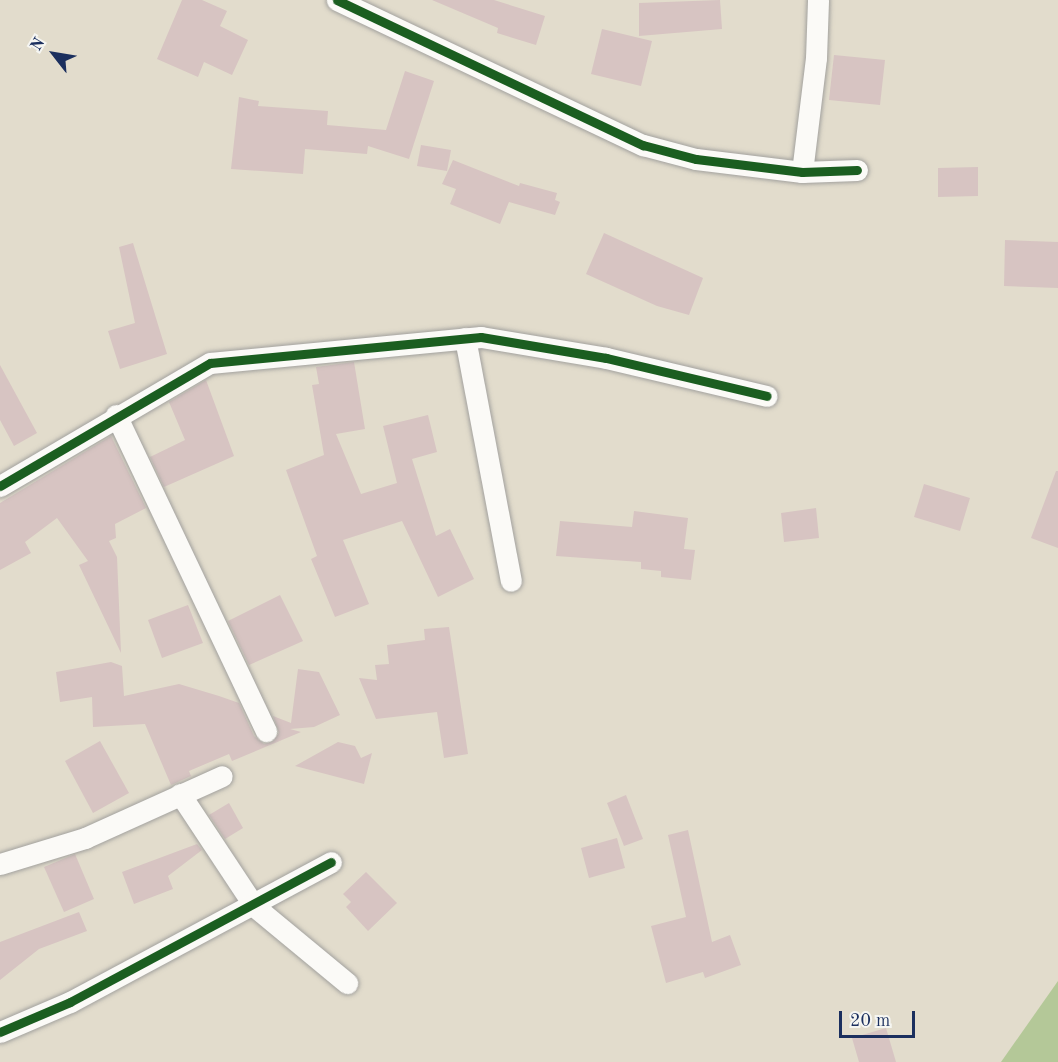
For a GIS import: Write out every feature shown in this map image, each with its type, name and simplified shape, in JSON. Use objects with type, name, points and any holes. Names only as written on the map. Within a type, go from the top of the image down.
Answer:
[{"type":"street","points":[[337,0],[643,145],[696,159],[802,172],[857,170]]},
{"type":"street","points":[[802,172],[816,58],[818,0]]},
{"type":"street","points":[[0,486],[202,364],[481,337],[606,358],[767,396]]},
{"type":"street","points":[[465,338],[511,582]]},
{"type":"street","points":[[117,415],[266,731]]},
{"type":"street","points":[[0,864],[85,838],[222,776]]},
{"type":"street","points":[[180,794],[254,906],[347,983]]},
{"type":"street","points":[[0,1032],[70,1002],[254,906],[331,862]]},
{"type":"green space","points":[[1058,981],[1058,1062],[1001,1062]]},
{"type":"building","points":[[182,0],[202,0],[227,11],[220,26],[248,40],[232,75],[204,62],[198,77],[157,59]]},
{"type":"building","points":[[432,0],[494,0],[545,16],[536,45],[497,33],[498,28]]},
{"type":"building","points":[[720,0],[722,29],[639,36],[639,3]]},
{"type":"building","points":[[602,29],[652,41],[641,86],[591,74]]},
{"type":"building","points":[[834,55],[885,60],[880,105],[829,100]]},
{"type":"building","points":[[405,71],[434,81],[409,159],[368,146],[367,154],[305,149],[303,174],[231,169],[239,97],[259,101],[258,106],[328,111],[327,125],[386,130]]},
{"type":"building","points":[[421,145],[451,150],[447,171],[417,166]]},
{"type":"building","points":[[453,160],[519,186],[520,183],[557,193],[555,200],[560,202],[555,215],[509,202],[500,224],[450,204],[456,189],[442,184]]},
{"type":"building","points":[[978,167],[978,196],[938,197],[938,168]]},
{"type":"building","points":[[604,233],[703,278],[689,315],[657,306],[586,274]]},
{"type":"building","points":[[1005,240],[1058,242],[1058,288],[1004,286]]},
{"type":"building","points":[[133,243],[167,354],[120,369],[108,331],[135,323],[119,247]]},
{"type":"building","points":[[354,362],[365,429],[336,434],[361,494],[397,483],[383,426],[428,415],[437,452],[412,459],[436,536],[450,529],[474,579],[438,597],[402,521],[343,540],[369,604],[335,617],[311,559],[317,556],[286,470],[324,455],[312,385],[319,384],[316,367]]},
{"type":"building","points":[[0,365],[37,433],[14,446],[0,420]]},
{"type":"building","points":[[206,380],[234,456],[164,487],[150,457],[185,440],[169,402]]},
{"type":"building","points":[[111,436],[146,508],[115,524],[116,538],[109,541],[117,557],[121,653],[79,565],[88,561],[57,518],[25,542],[31,553],[0,570],[0,503]]},
{"type":"building","points":[[1056,471],[1058,471],[1058,548],[1031,538]]},
{"type":"building","points":[[924,484],[970,498],[960,531],[914,517]]},
{"type":"building","points":[[816,508],[819,538],[784,542],[781,513]]},
{"type":"building","points":[[634,511],[688,518],[684,549],[695,550],[691,580],[661,577],[661,571],[641,569],[641,562],[556,556],[560,521],[632,527]]},
{"type":"building","points":[[280,595],[303,641],[249,665],[228,621]]},
{"type":"building","points":[[188,605],[203,643],[162,658],[148,620]]},
{"type":"building","points":[[449,627],[468,754],[444,758],[437,712],[376,719],[359,678],[377,680],[375,665],[389,664],[387,645],[425,640],[424,629]]},
{"type":"building","points":[[111,662],[122,666],[124,696],[179,684],[239,703],[254,736],[264,744],[272,742],[279,733],[273,716],[291,723],[298,669],[319,672],[340,715],[314,727],[290,729],[301,732],[232,761],[229,754],[189,771],[191,776],[171,785],[145,724],[93,727],[92,697],[60,702],[56,672]]},
{"type":"building","points":[[100,741],[129,793],[93,813],[65,761]]},
{"type":"building","points":[[338,742],[355,746],[361,758],[372,753],[364,784],[295,766]]},
{"type":"building","points":[[626,795],[643,839],[624,846],[607,803]]},
{"type":"building","points":[[229,803],[243,828],[225,839],[209,815]]},
{"type":"building","points":[[688,830],[712,942],[730,935],[741,965],[705,978],[703,972],[666,983],[651,926],[686,917],[668,835]]},
{"type":"building","points":[[617,838],[625,868],[589,878],[581,848]]},
{"type":"building","points":[[197,844],[202,850],[168,876],[173,889],[134,904],[122,872]]},
{"type":"building","points":[[75,854],[94,899],[64,912],[44,867]]},
{"type":"building","points":[[366,872],[397,903],[368,931],[346,907],[351,902],[343,894]]},
{"type":"building","points":[[79,912],[87,931],[39,949],[0,980],[0,942]]},
{"type":"building","points":[[886,1028],[896,1062],[859,1062],[852,1038]]},
{"type":"cycle path","points":[[337,0],[643,145],[696,159],[802,172],[857,170]]},
{"type":"cycle path","points":[[0,486],[210,363],[481,337],[606,358],[767,396]]},
{"type":"cycle path","points":[[0,1032],[70,1002],[331,862]]}]
